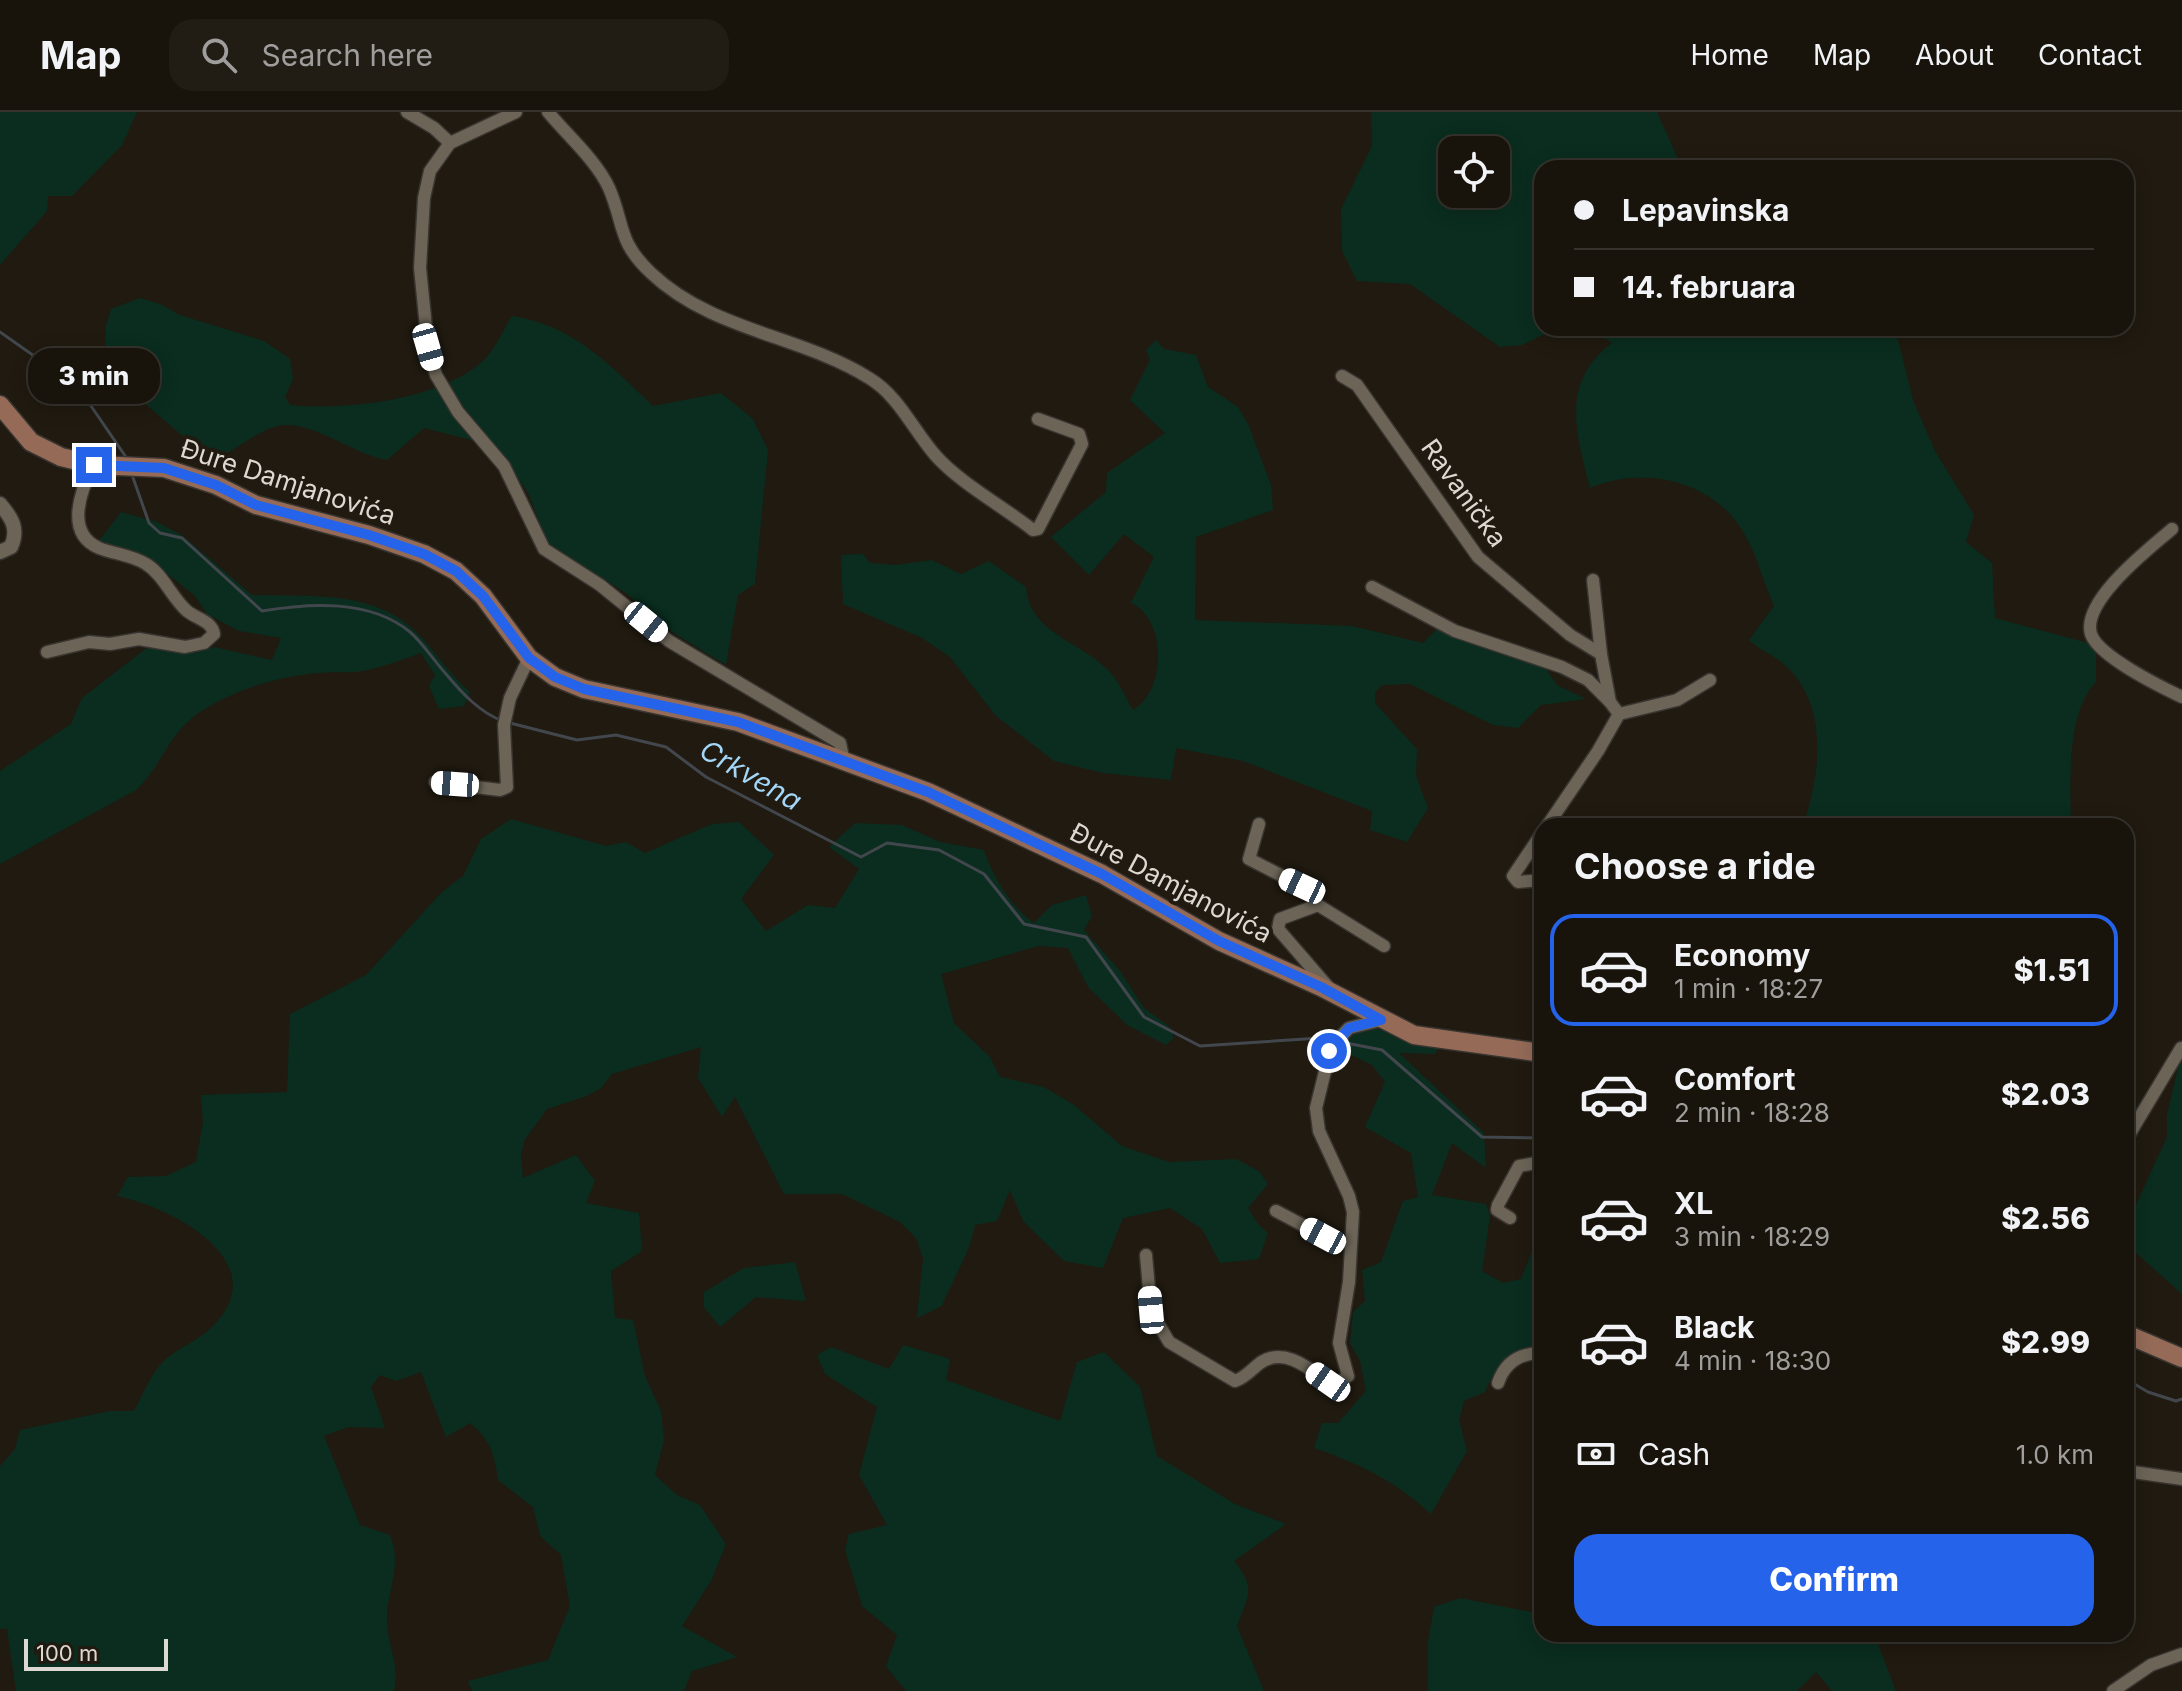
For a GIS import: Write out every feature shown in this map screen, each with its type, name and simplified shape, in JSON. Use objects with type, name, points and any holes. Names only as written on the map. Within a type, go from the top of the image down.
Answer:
[{"type":"main road","name":"Đure Damjanovića","points":[[2,411],[31,442],[61,457],[94,465],[164,468],[216,485],[256,505],[369,535],[424,554],[456,571],[483,596],[529,658],[555,677],[584,689],[738,722],[928,792],[1102,874],[1219,941],[1333,993],[1381,1020],[1437,1040],[1534,1052]]},
{"type":"main road","points":[[2134,1337],[2182,1358]]},
{"type":"street","points":[[407,112],[434,128],[450,143]]},
{"type":"street","points":[[516,112],[450,143],[430,171],[424,198],[420,268],[428,347],[436,375],[458,412],[504,466],[539,542],[669,641],[840,743],[844,762]]},
{"type":"street","points":[[548,112],[603,178],[621,233],[637,260],[654,276],[676,294],[727,321],[792,343],[871,379],[891,395],[938,458],[1033,530],[1038,529],[1082,444],[1079,434],[1038,419]]},
{"type":"street","name":"Ravanička","points":[[1342,376],[1357,385],[1478,557],[1570,635],[1601,654]]},
{"type":"street","points":[[47,652],[89,642],[110,644],[139,639],[185,647],[204,643],[214,634],[211,625],[193,616],[177,602],[154,569],[131,557],[98,548],[83,534],[77,508],[84,483],[94,465]]},
{"type":"street","points":[[0,504],[15,526],[16,533],[11,547],[0,552]]},
{"type":"street","points":[[2172,529],[2111,582],[2091,625],[2091,636],[2105,653],[2182,697]]},
{"type":"street","points":[[1593,580],[1610,702]]},
{"type":"street","points":[[1372,587],[1455,631],[1562,667],[1588,680],[1619,714]]},
{"type":"street","points":[[435,782],[506,790],[505,720],[510,698],[529,658]]},
{"type":"street","points":[[1552,818],[1619,714],[1677,700],[1710,680]]},
{"type":"street","points":[[1259,824],[1249,859],[1302,886],[1318,905],[1384,946]]},
{"type":"street","points":[[1534,845],[1513,876],[1518,882],[1534,881]]},
{"type":"street","points":[[1318,905],[1282,917],[1277,925],[1286,940],[1317,970],[1333,993]]},
{"type":"street","points":[[1146,1255],[1151,1311],[1169,1342],[1228,1379],[1241,1379],[1260,1363],[1279,1355],[1307,1368],[1334,1386],[1348,1376],[1339,1343],[1351,1243],[1349,1196],[1319,1131],[1316,1108],[1335,1042],[1349,1028],[1381,1020]]},
{"type":"street","points":[[2134,1127],[2181,1048]]},
{"type":"street","points":[[1510,1218],[1497,1210],[1498,1205],[1519,1166],[1534,1163]]},
{"type":"street","points":[[1276,1211],[1331,1240],[1351,1243]]},
{"type":"street","points":[[1498,1383],[1503,1369],[1527,1353],[1534,1353]]},
{"type":"street","points":[[2134,1472],[2182,1479]]},
{"type":"street","points":[[2113,1691],[2151,1665],[2182,1654]]},
{"type":"green space","points":[[0,112],[137,112],[122,145],[72,196],[48,196],[47,211],[0,265]]},
{"type":"green space","points":[[1371,112],[1657,112],[1678,160],[1534,160],[1534,336],[1541,336],[1522,345],[1500,347],[1410,284],[1357,281],[1342,251],[1341,209],[1372,146]]},
{"type":"green space","points":[[140,298],[180,315],[264,341],[290,359],[293,379],[285,397],[290,405],[365,404],[393,400],[446,384],[486,358],[512,316],[554,328],[572,338],[606,362],[653,406],[721,393],[753,419],[768,450],[755,584],[738,595],[726,665],[672,632],[627,594],[548,543],[528,493],[502,454],[475,441],[424,428],[387,460],[315,431],[287,425],[267,430],[218,458],[201,452],[104,368],[106,325],[111,309]]},
{"type":"green space","points":[[1602,336],[1897,336],[1913,400],[1935,451],[1974,515],[1966,542],[1992,563],[1995,618],[2096,645],[2096,682],[2079,712],[2072,750],[2071,818],[1805,818],[1817,764],[1815,721],[1809,700],[1799,682],[1785,665],[1749,640],[1774,606],[1746,537],[1717,502],[1677,482],[1633,478],[1590,488],[1577,428],[1578,392],[1596,358],[1612,343]]},
{"type":"green space","points":[[1156,340],[1164,349],[1196,355],[1208,387],[1238,407],[1248,424],[1271,485],[1273,510],[1196,537],[1195,620],[1352,626],[1423,643],[1437,629],[1544,666],[1557,685],[1586,699],[1541,705],[1518,728],[1493,725],[1410,684],[1382,685],[1375,693],[1375,703],[1417,749],[1416,776],[1428,808],[1407,842],[1370,830],[1372,811],[1243,761],[1176,748],[1171,780],[1103,773],[1054,761],[996,716],[950,657],[922,638],[843,604],[841,555],[863,554],[870,563],[895,565],[932,560],[961,574],[989,561],[1026,587],[1029,602],[1045,625],[1110,672],[1133,710],[1144,701],[1157,672],[1157,639],[1152,624],[1131,603],[1154,557],[1124,534],[1089,575],[1051,537],[1106,492],[1107,473],[1165,433],[1130,400],[1150,360],[1146,350]]},
{"type":"green space","points":[[121,512],[157,522],[182,535],[252,595],[353,600],[390,613],[416,632],[470,692],[464,706],[439,709],[429,686],[435,675],[421,653],[368,670],[302,675],[255,686],[225,698],[187,722],[136,790],[0,864],[0,771],[71,724],[82,698],[148,647],[194,653],[214,647],[272,660],[281,638],[239,631],[207,614],[195,596],[154,563],[98,542]]},
{"type":"green space","points":[[511,819],[606,846],[626,842],[645,853],[712,824],[739,822],[774,855],[741,899],[766,931],[808,905],[835,908],[859,869],[829,847],[855,823],[902,825],[940,842],[984,850],[1004,891],[1034,923],[1052,905],[1086,895],[1092,916],[1084,930],[1120,971],[1144,1008],[1170,1027],[1174,1038],[1166,1045],[1127,1025],[1088,987],[1068,948],[1038,946],[941,974],[954,1023],[990,1057],[1000,1077],[1044,1087],[1074,1105],[1122,1146],[1169,1162],[1236,1159],[1259,1171],[1268,1184],[1248,1208],[1268,1233],[1259,1259],[1220,1263],[1202,1229],[1170,1208],[1123,1218],[1103,1268],[1064,1261],[1023,1221],[1010,1190],[997,1221],[975,1225],[965,1256],[942,1306],[917,1318],[923,1258],[916,1238],[900,1222],[842,1194],[784,1194],[735,1097],[722,1117],[698,1078],[701,1047],[612,1074],[601,1088],[587,1096],[547,1109],[524,1141],[521,1155],[523,1178],[576,1155],[595,1181],[586,1203],[639,1213],[642,1251],[611,1271],[615,1318],[633,1320],[645,1376],[661,1411],[664,1440],[655,1475],[677,1495],[700,1505],[726,1544],[711,1581],[682,1626],[737,1657],[692,1671],[684,1691],[472,1691],[468,1681],[548,1660],[570,1606],[561,1555],[540,1536],[533,1507],[498,1480],[490,1448],[470,1423],[446,1437],[421,1372],[396,1381],[380,1375],[371,1387],[385,1428],[348,1427],[324,1436],[360,1525],[390,1535],[394,1547],[387,1622],[396,1673],[394,1691],[16,1691],[7,1629],[0,1629],[0,1466],[15,1449],[20,1430],[110,1411],[134,1411],[161,1364],[207,1332],[229,1303],[233,1281],[225,1260],[210,1241],[164,1212],[117,1196],[128,1177],[166,1176],[196,1162],[203,1122],[201,1095],[287,1092],[290,1014],[366,975],[442,892],[463,876],[481,839]]},
{"type":"green space","points":[[1354,1028],[1388,1030],[1439,1048],[1435,1054],[1399,1053],[1484,1133],[1486,1168],[1452,1143],[1432,1195],[1486,1204],[1490,1216],[1482,1271],[1503,1283],[1521,1279],[1534,1246],[1534,1348],[1506,1359],[1494,1373],[1485,1392],[1464,1401],[1459,1420],[1467,1451],[1431,1514],[1405,1492],[1376,1475],[1314,1448],[1322,1423],[1338,1423],[1366,1391],[1360,1361],[1350,1343],[1353,1312],[1365,1301],[1362,1270],[1381,1262],[1403,1201],[1418,1197],[1411,1153],[1365,1127],[1385,1082],[1372,1065],[1334,1047]]},
{"type":"green space","points":[[2182,1051],[2182,1294],[2135,1252],[2135,1207],[2167,1137],[2167,1115]]},
{"type":"green space","points":[[795,1262],[806,1301],[756,1297],[720,1327],[704,1307],[704,1292],[744,1268]]},
{"type":"green space","points":[[903,1345],[950,1359],[946,1380],[1060,1421],[1077,1362],[1104,1352],[1140,1387],[1157,1456],[1235,1504],[1286,1524],[1234,1561],[1248,1586],[1247,1599],[1237,1626],[1264,1691],[906,1691],[886,1666],[897,1635],[862,1606],[845,1550],[849,1534],[887,1525],[859,1475],[877,1407],[825,1374],[817,1355],[831,1347],[889,1369]]},
{"type":"green space","points":[[1460,1598],[1534,1612],[1534,1642],[1877,1642],[1896,1691],[1832,1691],[1816,1672],[1797,1691],[1428,1691],[1428,1641],[1434,1607]]},
{"type":"waterway","name":"Crkvena","points":[[0,332],[78,387],[128,460]]},
{"type":"waterway","name":"Crkvena","points":[[131,472],[149,523],[160,533],[182,538],[262,611],[300,606],[339,606],[394,621],[415,636],[472,701],[486,713],[503,721]]},
{"type":"waterway","name":"Crkvena","points":[[510,723],[577,740],[616,735],[666,747],[706,777],[861,857],[887,843],[939,850],[984,874],[1024,924],[1086,937],[1144,1017],[1200,1046],[1320,1038],[1333,1040]]},
{"type":"waterway","name":"Crkvena","points":[[1341,1042],[1382,1050],[1482,1137],[1534,1138]]},
{"type":"waterway","name":"Crkvena","points":[[2134,1384],[2176,1401],[2182,1399]]},
{"type":"route","points":[[94,465],[164,468],[216,485],[256,505],[369,535],[424,554],[456,571],[483,596],[529,658],[555,677],[584,689],[738,722],[953,802],[1102,874],[1219,941],[1321,987],[1381,1020],[1349,1028],[1329,1051]]}]
